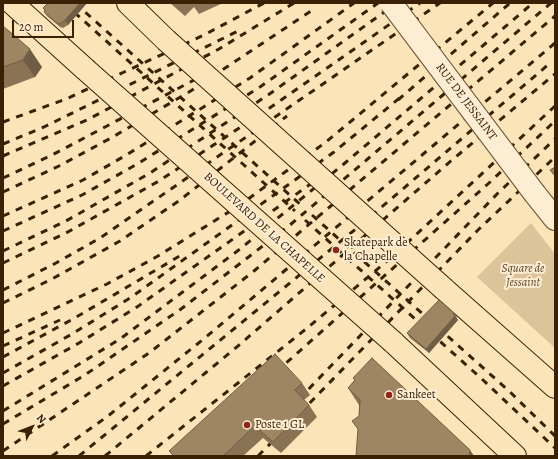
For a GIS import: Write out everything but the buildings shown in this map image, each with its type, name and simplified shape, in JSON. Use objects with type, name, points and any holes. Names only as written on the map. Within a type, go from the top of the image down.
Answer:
[{"type":"main road","name":"BOULEVARD DE LA CHAPELLE","points":[[12,3],[392,342],[514,456]]},
{"type":"main road","points":[[128,3],[166,40],[444,290],[555,387]]},
{"type":"street","name":"RUE DE JESSAINT","points":[[391,3],[555,219]]},
{"type":"green space","name":"Square de Jessaint","points":[[531,223],[555,254],[555,348],[477,277]]},
{"type":"railway","points":[[64,3],[295,211]]},
{"type":"railway","points":[[75,3],[302,206]]},
{"type":"railway","points":[[3,122],[66,99],[204,35],[264,3]]},
{"type":"railway","points":[[3,156],[89,119],[219,49],[294,3]]},
{"type":"railway","points":[[3,216],[83,180],[128,154],[250,78],[354,3]]},
{"type":"railway","points":[[3,231],[82,195],[139,163],[260,87],[378,3]]},
{"type":"railway","points":[[3,251],[66,221],[150,173],[268,95],[397,3]]},
{"type":"railway","points":[[3,263],[66,233],[159,181],[277,103],[420,3]]},
{"type":"railway","points":[[3,290],[56,263],[100,238],[440,3]]},
{"type":"railway","points":[[3,333],[107,284],[158,256],[240,205],[326,142],[493,3]]},
{"type":"railway","points":[[398,100],[510,3]]},
{"type":"railway","points":[[3,411],[120,339],[240,249],[345,163],[533,3]]},
{"type":"railway","points":[[3,424],[85,375],[181,309],[290,225],[551,3]]},
{"type":"railway","points":[[3,192],[59,166],[111,138],[189,92],[314,9]]},
{"type":"railway","points":[[3,451],[149,353],[254,271],[555,16]]},
{"type":"railway","points":[[3,144],[44,127],[238,31]]},
{"type":"railway","points":[[52,456],[108,416],[206,337],[555,43]]},
{"type":"railway","points":[[79,456],[363,223],[549,64]]},
{"type":"railway","points":[[3,178],[52,155],[213,70]]},
{"type":"railway","points":[[105,456],[238,346],[452,160],[555,74]]},
{"type":"railway","points":[[3,373],[72,334],[130,298],[334,152],[402,96]]},
{"type":"railway","points":[[146,456],[306,329],[393,256],[555,106]]},
{"type":"railway","points":[[3,303],[52,279],[120,241],[180,200],[287,116]]},
{"type":"railway","points":[[276,372],[489,183],[555,121]]},
{"type":"railway","points":[[299,399],[498,193],[555,139]]},
{"type":"railway","points":[[300,413],[478,230],[555,157]]},
{"type":"railway","points":[[3,386],[79,343],[137,307],[312,183]]},
{"type":"railway","points":[[312,215],[509,391],[555,436]]},
{"type":"railway","points":[[305,220],[483,380],[555,448]]},
{"type":"railway","points":[[3,357],[73,319],[183,254]]},
{"type":"railway","points":[[3,346],[60,320]]},
{"type":"railway","points":[[258,456],[278,436]]},
{"type":"place","name":"Skatepark de la Chapelle","points":[[336,250]]},
{"type":"place","name":"Sankeet","points":[[389,395]]},
{"type":"place","name":"Poste 1 GL","points":[[247,425]]}]
